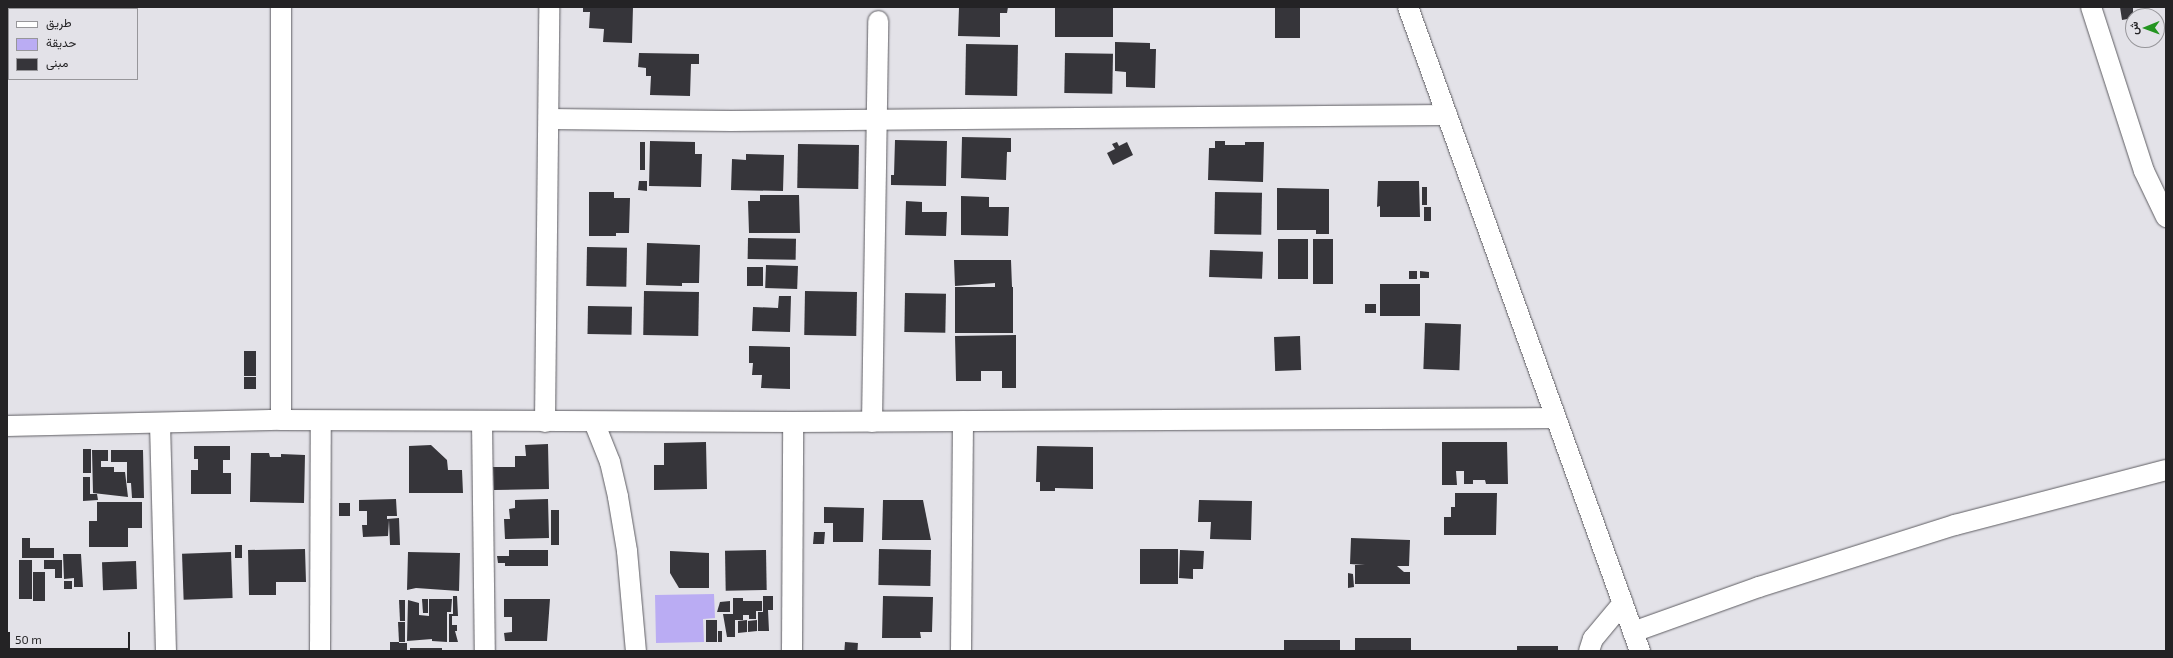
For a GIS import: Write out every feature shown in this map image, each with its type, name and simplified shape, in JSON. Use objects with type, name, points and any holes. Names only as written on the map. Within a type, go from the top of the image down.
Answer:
[{"type":"street","points":[[280,7],[280,420]]},
{"type":"street","points":[[545,422],[550,119],[549,7]]},
{"type":"street","points":[[1408,7],[1640,651]]},
{"type":"street","points":[[2091,7],[2144,171],[2166,216]]},
{"type":"street","points":[[872,422],[878,22]]},
{"type":"street","points":[[550,119],[876,120],[1447,115]]},
{"type":"street","points":[[7,426],[280,420],[872,422],[1556,418]]},
{"type":"street","points":[[320,651],[321,421]]},
{"type":"street","points":[[482,421],[485,651]]},
{"type":"street","points":[[962,651],[964,421]]},
{"type":"street","points":[[594,422],[610,462],[618,497],[627,551],[636,651]]},
{"type":"street","points":[[792,651],[793,422]]},
{"type":"street","points":[[160,423],[166,651]]},
{"type":"street","points":[[1633,632],[1759,587],[1955,525],[2166,470]]},
{"type":"street","points":[[1589,651],[1594,639],[1623,603]]},
{"type":"green space","points":[[714,594],[715,618],[703,619],[704,642],[656,643],[655,595]]},
{"type":"building","points":[[583,7],[633,7],[632,43],[603,42],[604,29],[589,28],[590,12],[583,12]]},
{"type":"building","points":[[959,7],[1008,7],[1007,13],[1000,13],[1000,37],[958,36]]},
{"type":"building","points":[[1055,7],[1113,7],[1113,37],[1055,37]]},
{"type":"building","points":[[1275,7],[1300,7],[1300,38],[1275,38]]},
{"type":"building","points":[[2120,7],[2133,7],[2125,8],[2125,19],[2122,20]]},
{"type":"building","points":[[1115,42],[1150,43],[1150,49],[1156,49],[1155,88],[1126,87],[1126,72],[1115,71]]},
{"type":"building","points":[[966,44],[1018,45],[1017,96],[965,95]]},
{"type":"building","points":[[639,53],[699,54],[699,64],[691,64],[690,96],[650,95],[651,76],[646,76],[646,68],[638,67]]},
{"type":"building","points":[[1065,53],[1113,54],[1112,94],[1064,93]]},
{"type":"building","points":[[962,137],[1011,138],[1011,152],[1007,152],[1006,180],[961,178]]},
{"type":"building","points":[[895,140],[947,141],[946,186],[891,185],[891,175],[894,175]]},
{"type":"building","points":[[650,141],[695,142],[695,154],[702,154],[701,187],[649,186]]},
{"type":"building","points":[[1215,141],[1225,141],[1225,145],[1245,145],[1245,142],[1264,142],[1263,182],[1208,180],[1209,148],[1215,148]]},
{"type":"building","points":[[640,142],[645,142],[645,170],[640,170]]},
{"type":"building","points":[[1117,142],[1119,146],[1127,142],[1133,155],[1113,165],[1107,153],[1115,149],[1112,144]]},
{"type":"building","points":[[798,144],[859,145],[858,189],[797,188]]},
{"type":"building","points":[[746,154],[784,155],[783,191],[731,190],[732,159],[746,160]]},
{"type":"building","points":[[639,181],[647,181],[647,191],[638,190]]},
{"type":"building","points":[[1378,181],[1419,181],[1420,217],[1380,217],[1380,206],[1377,207]]},
{"type":"building","points":[[1422,187],[1427,187],[1427,205],[1422,205]]},
{"type":"building","points":[[1277,188],[1329,189],[1329,234],[1316,234],[1316,230],[1277,230]]},
{"type":"building","points":[[589,192],[614,192],[614,198],[630,198],[629,233],[616,233],[616,236],[589,236]]},
{"type":"building","points":[[1215,192],[1262,193],[1261,235],[1214,234]]},
{"type":"building","points":[[760,195],[799,195],[800,233],[749,233],[748,201],[760,201]]},
{"type":"building","points":[[961,196],[989,197],[989,207],[1009,207],[1008,236],[961,235]]},
{"type":"building","points":[[906,201],[922,202],[922,212],[947,212],[946,236],[905,235]]},
{"type":"building","points":[[1424,207],[1431,207],[1431,221],[1424,221]]},
{"type":"building","points":[[748,238],[796,239],[796,260],[748,259]]},
{"type":"building","points":[[1278,239],[1308,239],[1308,279],[1278,279]]},
{"type":"building","points":[[1313,239],[1333,239],[1333,284],[1313,284]]},
{"type":"building","points":[[647,243],[700,245],[699,283],[682,283],[682,286],[646,285]]},
{"type":"building","points":[[587,247],[627,248],[626,287],[586,286]]},
{"type":"building","points":[[1210,250],[1263,252],[1262,279],[1209,277]]},
{"type":"building","points":[[954,260],[1011,260],[1012,287],[995,287],[995,283],[955,286]]},
{"type":"building","points":[[766,265],[798,266],[797,289],[765,288]]},
{"type":"building","points":[[747,267],[763,267],[763,286],[747,286]]},
{"type":"building","points":[[1409,271],[1417,271],[1417,279],[1409,279]]},
{"type":"building","points":[[1420,271],[1429,272],[1429,278],[1420,278]]},
{"type":"building","points":[[1380,284],[1420,284],[1420,316],[1380,316]]},
{"type":"building","points":[[955,287],[1013,287],[1013,333],[955,333]]},
{"type":"building","points":[[644,291],[699,292],[698,336],[643,335]]},
{"type":"building","points":[[805,291],[857,292],[856,336],[804,335]]},
{"type":"building","points":[[905,293],[946,294],[945,333],[904,332]]},
{"type":"building","points":[[779,296],[791,296],[790,332],[752,331],[753,307],[778,308]]},
{"type":"building","points":[[1365,304],[1376,304],[1376,313],[1365,313]]},
{"type":"building","points":[[588,306],[632,307],[632,335],[588,334]]},
{"type":"building","points":[[1425,323],[1461,324],[1459,370],[1423,369]]},
{"type":"building","points":[[1016,335],[1016,388],[1002,388],[1002,371],[981,371],[981,381],[956,381],[955,336]]},
{"type":"building","points":[[1300,336],[1301,370],[1275,371],[1274,337]]},
{"type":"building","points":[[749,346],[790,347],[790,389],[761,388],[762,375],[752,375],[753,363],[749,363]]},
{"type":"building","points":[[244,351],[256,351],[256,376],[244,376]]},
{"type":"building","points":[[244,377],[256,377],[256,389],[244,389]]},
{"type":"building","points":[[706,442],[707,489],[654,490],[654,465],[664,465],[664,443]]},
{"type":"building","points":[[1442,442],[1507,442],[1508,484],[1486,484],[1485,480],[1473,480],[1473,484],[1464,484],[1464,471],[1456,471],[1457,485],[1442,485]]},
{"type":"building","points":[[548,444],[549,489],[494,490],[493,467],[515,467],[515,456],[526,456],[525,445]]},
{"type":"building","points":[[431,445],[447,460],[448,470],[462,470],[463,493],[409,493],[409,446]]},
{"type":"building","points":[[194,446],[230,446],[230,460],[223,460],[223,473],[231,473],[231,494],[191,494],[191,470],[198,470],[198,459],[194,459]]},
{"type":"building","points":[[1037,446],[1093,447],[1093,489],[1055,488],[1055,491],[1040,491],[1040,482],[1036,482]]},
{"type":"building","points":[[83,449],[91,449],[91,473],[83,473]]},
{"type":"building","points":[[92,450],[108,450],[108,461],[101,461],[101,467],[114,467],[114,472],[125,472],[128,497],[93,493]]},
{"type":"building","points":[[111,450],[143,450],[144,498],[132,498],[131,483],[127,483],[127,462],[111,462]]},
{"type":"building","points":[[251,453],[269,453],[270,457],[281,457],[281,454],[305,455],[304,503],[250,502]]},
{"type":"building","points":[[83,477],[90,477],[90,494],[97,494],[98,500],[83,501]]},
{"type":"building","points":[[1455,493],[1497,493],[1496,535],[1444,535],[1444,517],[1451,517],[1451,507],[1455,507]]},
{"type":"building","points":[[396,499],[397,516],[387,516],[387,519],[399,518],[400,545],[390,545],[389,520],[388,536],[363,537],[362,525],[367,525],[367,511],[359,511],[359,500]]},
{"type":"building","points":[[548,499],[549,538],[505,539],[504,519],[510,519],[509,509],[515,508],[515,500]]},
{"type":"building","points":[[883,500],[923,500],[931,540],[882,540]]},
{"type":"building","points":[[1199,500],[1252,501],[1251,540],[1210,539],[1211,522],[1198,522]]},
{"type":"building","points":[[97,502],[142,502],[142,528],[128,528],[128,547],[89,547],[89,521],[97,521]]},
{"type":"building","points":[[339,503],[350,503],[350,516],[339,516]]},
{"type":"building","points":[[824,507],[864,508],[863,542],[833,542],[833,523],[824,523]]},
{"type":"building","points":[[551,510],[559,510],[559,545],[551,545]]},
{"type":"building","points":[[814,532],[825,532],[824,544],[813,544]]},
{"type":"building","points":[[22,538],[30,538],[30,548],[22,548]]},
{"type":"building","points":[[1351,538],[1410,540],[1409,566],[1397,566],[1404,572],[1410,572],[1410,584],[1355,584],[1355,565],[1365,565],[1350,564]]},
{"type":"building","points":[[235,545],[242,545],[242,558],[235,558]]},
{"type":"building","points":[[22,548],[54,548],[54,558],[22,558]]},
{"type":"building","points":[[305,549],[306,582],[276,582],[276,595],[249,595],[248,550]]},
{"type":"building","points":[[879,549],[931,550],[930,586],[878,585]]},
{"type":"building","points":[[1140,549],[1178,549],[1178,584],[1140,584]]},
{"type":"building","points":[[509,550],[548,550],[548,566],[505,566],[505,563],[498,563],[497,556],[509,556]]},
{"type":"building","points":[[766,550],[767,590],[726,591],[725,551]]},
{"type":"building","points":[[1180,550],[1204,551],[1203,569],[1193,569],[1193,579],[1179,578]]},
{"type":"building","points":[[670,551],[709,553],[709,588],[679,588],[670,573]]},
{"type":"building","points":[[231,552],[233,598],[184,600],[182,554]]},
{"type":"building","points":[[408,552],[460,553],[459,591],[416,588],[407,590]]},
{"type":"building","points":[[63,554],[81,554],[83,587],[74,587],[74,578],[64,579]]},
{"type":"building","points":[[19,560],[32,560],[32,599],[19,599]]},
{"type":"building","points":[[44,560],[62,560],[62,578],[55,578],[55,569],[44,569]]},
{"type":"building","points":[[136,561],[137,589],[103,590],[102,562]]},
{"type":"building","points":[[33,572],[45,572],[45,601],[33,601]]},
{"type":"building","points":[[1348,573],[1353,574],[1354,587],[1348,588]]},
{"type":"building","points":[[64,581],[72,581],[72,589],[64,589]]},
{"type":"building","points":[[453,596],[457,596],[458,616],[452,616],[452,625],[457,625],[457,631],[455,631],[458,642],[449,642],[449,614],[453,614]]},
{"type":"building","points":[[763,596],[773,596],[773,610],[768,610],[769,631],[758,631],[758,612],[763,612]]},
{"type":"building","points":[[883,596],[933,597],[932,632],[920,632],[921,638],[882,638]]},
{"type":"building","points":[[733,598],[743,598],[743,601],[762,601],[762,611],[756,611],[756,619],[749,619],[749,615],[743,615],[743,620],[735,620],[735,637],[727,637],[723,614],[733,614]]},
{"type":"building","points":[[422,599],[428,599],[428,613],[423,613]]},
{"type":"building","points":[[429,599],[452,599],[451,612],[447,612],[447,642],[432,641],[432,639],[407,641],[408,600],[419,603],[419,615],[429,616]]},
{"type":"building","points":[[504,599],[550,599],[547,641],[505,641],[504,633],[512,632],[512,617],[504,617]]},
{"type":"building","points":[[399,600],[405,600],[405,621],[400,621]]},
{"type":"building","points":[[730,601],[730,612],[717,612],[720,602]]},
{"type":"building","points":[[706,620],[717,620],[717,642],[706,642]]},
{"type":"building","points":[[747,620],[747,632],[738,633],[738,621]]},
{"type":"building","points":[[757,620],[757,631],[748,632],[748,621]]},
{"type":"building","points":[[398,622],[405,622],[405,642],[399,642]]},
{"type":"building","points":[[718,631],[722,631],[722,642],[718,642]]},
{"type":"building","points":[[1355,638],[1411,638],[1411,651],[1355,651]]},
{"type":"building","points":[[1284,640],[1340,640],[1340,651],[1284,651]]},
{"type":"building","points":[[390,642],[399,642],[399,651],[390,651]]},
{"type":"building","points":[[845,642],[858,643],[857,651],[844,651]]},
{"type":"building","points":[[399,643],[407,643],[407,651],[399,651]]},
{"type":"building","points":[[1517,646],[1558,646],[1558,651],[1517,651]]},
{"type":"building","points":[[410,648],[442,648],[442,651],[410,651]]}]
